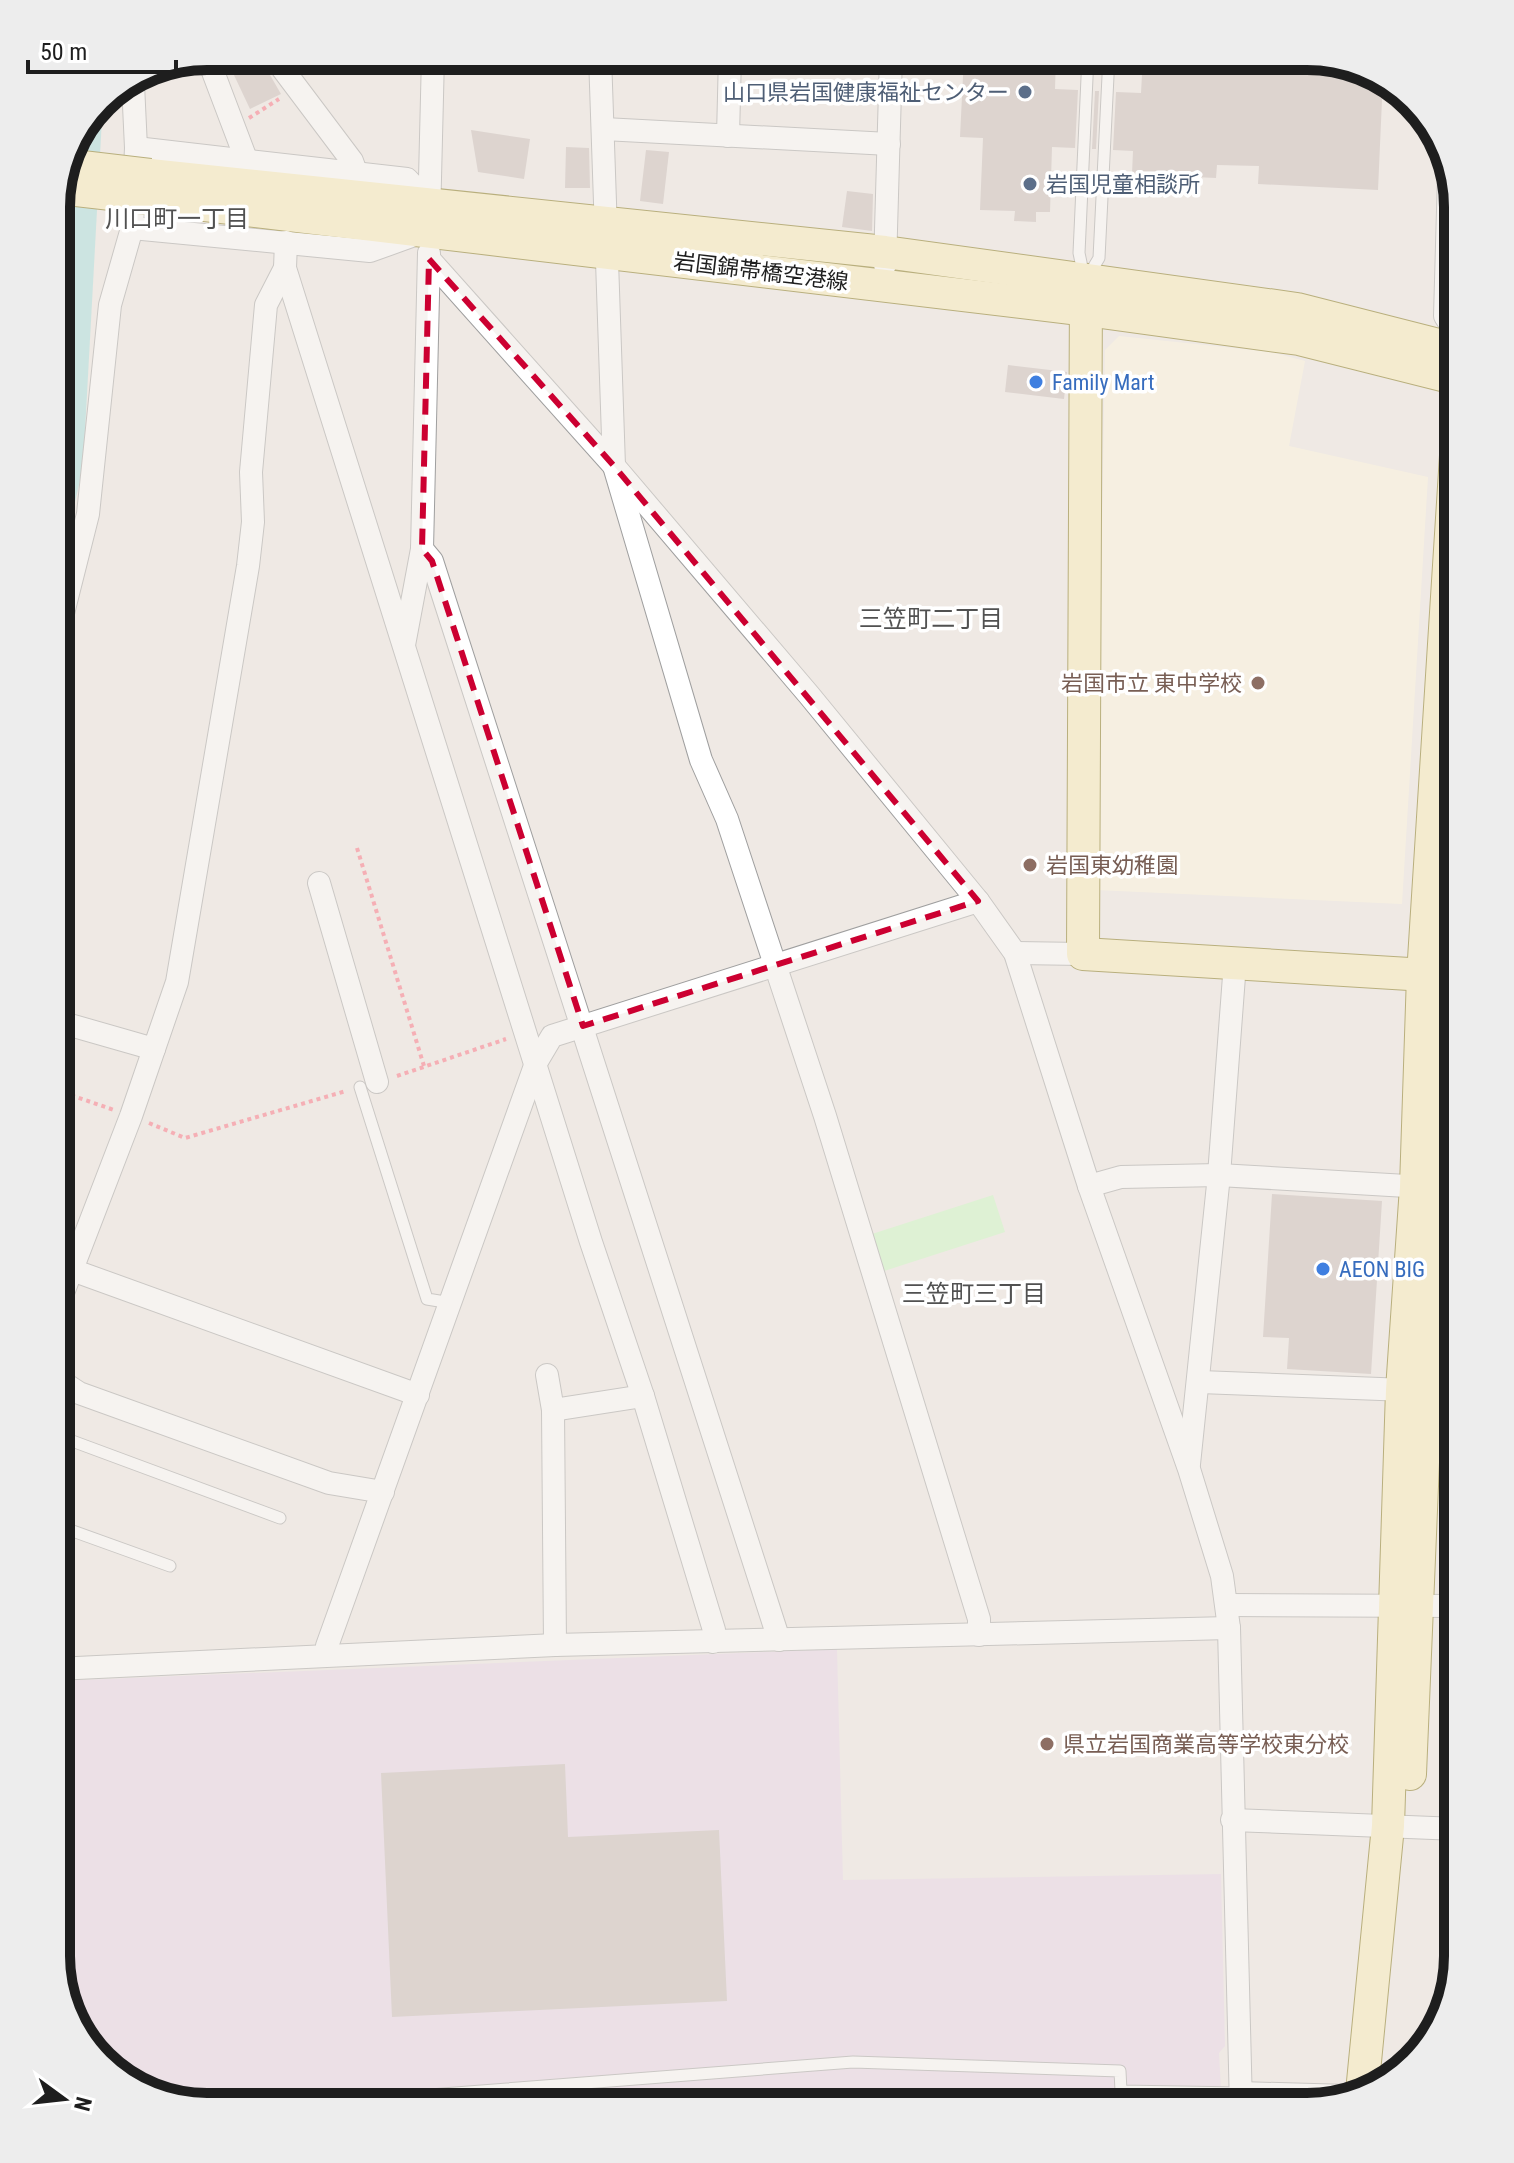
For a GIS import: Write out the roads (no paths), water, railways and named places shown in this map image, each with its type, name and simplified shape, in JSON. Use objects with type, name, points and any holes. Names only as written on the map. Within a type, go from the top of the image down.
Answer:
[{"type":"street","points":[[212,70],[246,159]]},
{"type":"street","points":[[284,70],[352,161],[356,172]]},
{"type":"street","points":[[404,645],[422,549],[433,70]]},
{"type":"street","points":[[601,70],[614,466],[701,760],[727,819],[773,966],[830,1131],[979,1619],[979,1635]]},
{"type":"street","points":[[728,136],[730,70]]},
{"type":"street","points":[[883,286],[891,70]]},
{"type":"street","points":[[70,585],[88,514],[110,305],[144,174],[134,91]]},
{"type":"street","points":[[604,129],[889,144]]},
{"type":"street","points":[[144,174],[246,159],[407,179],[429,231],[614,466],[809,695],[978,901],[1015,953],[1089,1186],[1189,1469],[1228,1616],[1240,2093]]},
{"type":"street","name":"岩国錦帯橋空港線","points":[[77,166],[144,174],[429,231],[885,252],[1299,339],[1444,375]]},
{"type":"street","name":"岩国錦帯橋空港線","points":[[72,186],[144,174]]},
{"type":"street","points":[[132,228],[370,251],[429,231]]},
{"type":"street","name":"岩国錦帯橋空港線","points":[[608,238],[883,286],[1297,309],[1444,346]]},
{"type":"street","points":[[286,242],[285,268],[643,1396],[714,1630],[713,1642]]},
{"type":"street","points":[[70,1275],[131,1116],[177,982],[248,566],[253,522],[251,472],[266,305],[285,268]]},
{"type":"street","points":[[1083,954],[1086,296]]},
{"type":"street","points":[[422,549],[432,561],[779,1640]]},
{"type":"street","points":[[319,883],[368,1085]]},
{"type":"street","points":[[328,1655],[327,1646],[536,1063],[552,1036],[978,901]]},
{"type":"street","points":[[1015,953],[1083,954],[1444,976]]},
{"type":"street","points":[[1189,1469],[1219,1175],[1235,963]]},
{"type":"street","points":[[1385,2068],[1398,1826],[1414,1390],[1438,1188],[1444,1006]]},
{"type":"street","points":[[70,1025],[154,1049]]},
{"type":"street","points":[[1089,1186],[1121,1177],[1219,1175],[1438,1188]]},
{"type":"street","points":[[72,1270],[418,1395]]},
{"type":"street","points":[[547,1375],[553,1410],[555,1645]]},
{"type":"street","points":[[1200,1382],[1444,1391]]},
{"type":"street","points":[[70,1387],[329,1483],[383,1492]]},
{"type":"street","points":[[553,1410],[643,1396]]},
{"type":"street","points":[[70,1668],[555,1645],[979,1635],[1404,1604],[1444,1605]]},
{"type":"street","points":[[1232,1820],[1444,1828]]},
{"type":"street","points":[[1364,2081],[1398,1826]]},
{"type":"lane","points":[[1086,296],[1079,253],[1087,70]]},
{"type":"lane","points":[[1086,296],[1099,258],[1108,70]]},
{"type":"lane","points":[[368,1085],[427,1299],[451,1303]]},
{"type":"lane","points":[[70,1440],[280,1518]]},
{"type":"lane","points":[[70,1530],[170,1566]]},
{"type":"lane","points":[[455,2093],[853,2062],[1120,2071],[1121,2091],[1147,2093]]},
{"type":"water","points":[[102,120],[83,468],[70,523],[70,198],[80,155]]},
{"type":"place","name":"山口県岩国健康福祉センター","points":[[1025,92]]},
{"type":"place","name":"岩国児童相談所","points":[[1030,184]]},
{"type":"place","name":"Family Mart","points":[[1036,382]]},
{"type":"place","name":"岩国市立 東中学校","points":[[1258,683]]},
{"type":"place","name":"岩国東幼稚園","points":[[1030,865]]},
{"type":"place","name":"AEON BIG","points":[[1323,1269]]},
{"type":"place","name":"県立岩国商業高等学校東分校","points":[[1047,1744]]},
{"type":"district","name":"川口町一丁目","points":[[177,219]]},
{"type":"district","name":"三笠町二丁目","points":[[931,619]]},
{"type":"district","name":"三笠町三丁目","points":[[974,1294]]}]
